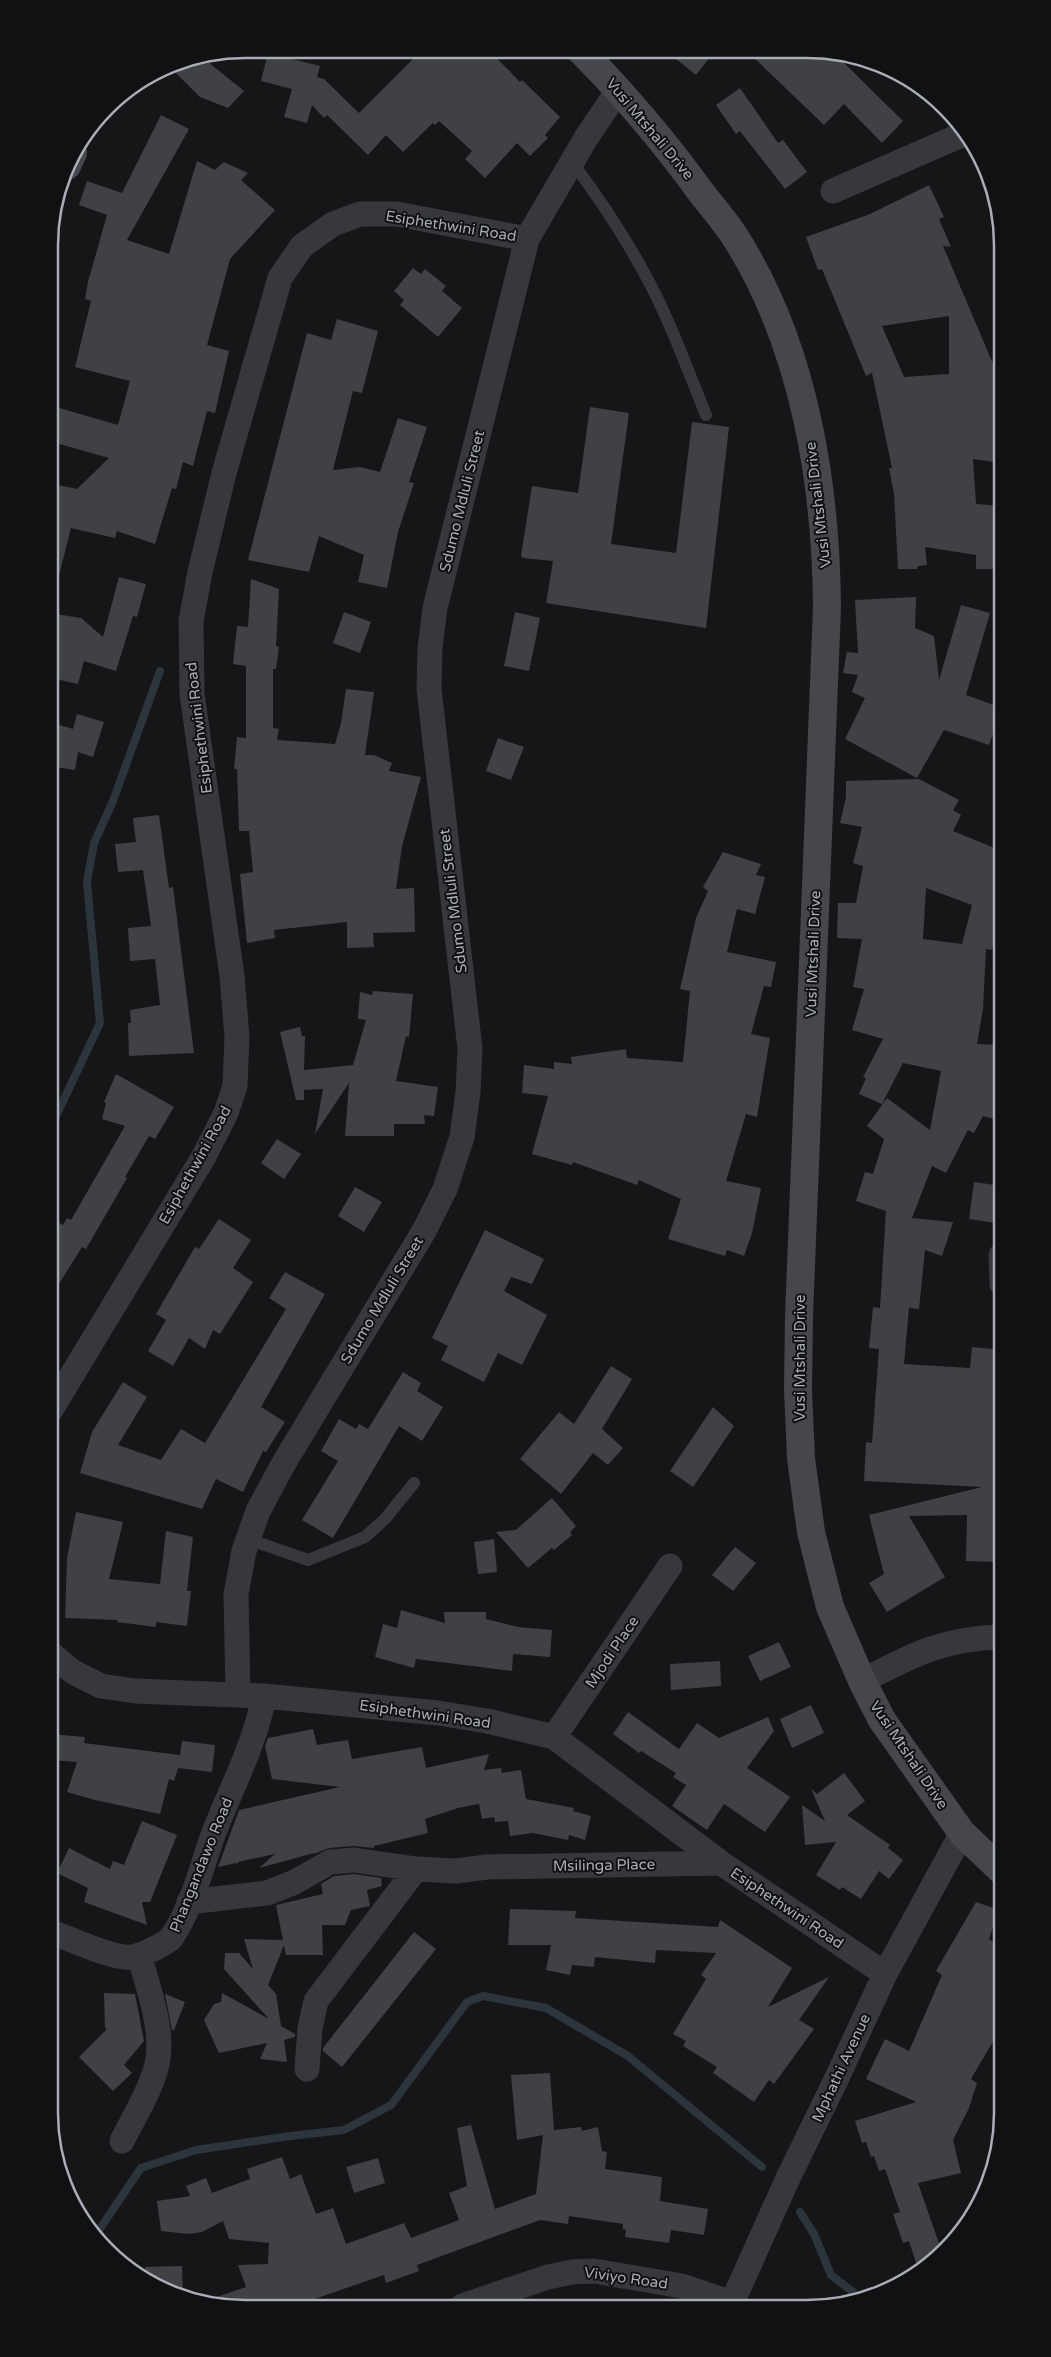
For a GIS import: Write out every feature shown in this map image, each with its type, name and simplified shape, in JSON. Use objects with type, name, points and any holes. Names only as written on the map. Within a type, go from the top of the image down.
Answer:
[{"type":"street","name":"Vusi Mtshali Drive","points":[[588,58],[619,89],[680,164],[737,240],[767,298],[782,335],[811,440],[826,554],[827,607],[798,1390],[802,1458],[811,1532],[830,1607],[862,1682],[882,1720],[962,1833],[994,1863]]},
{"type":"street","name":"Sdumo Mdluli Street","points":[[238,1695],[236,1594],[244,1551],[258,1511],[285,1461],[424,1231],[445,1189],[462,1138],[468,1092],[470,1049],[429,689],[430,648],[436,608],[528,239],[572,162],[619,89]]},
{"type":"street","points":[[834,191],[958,136]]},
{"type":"street","name":"Esiphethwini Road","points":[[58,1398],[203,1158],[226,1113],[235,1086],[237,1037],[232,976],[192,694],[190,621],[224,473],[280,278],[302,246],[332,224],[360,214],[397,214],[528,239]]},
{"type":"street","name":"Mjodi Place","points":[[554,1737],[670,1566]]},
{"type":"street","points":[[862,1682],[915,1653],[976,1637],[994,1637]]},
{"type":"street","name":"Esiphethwini Road","points":[[58,1660],[73,1672],[102,1686],[135,1691],[264,1696],[438,1712],[487,1721],[554,1737],[721,1863],[884,1974]]},
{"type":"street","name":"Phangandawo Road","points":[[58,1935],[111,1954],[129,1958],[171,1939],[189,1902],[214,1834],[257,1732],[264,1696]]},
{"type":"street","name":"Mphathi Avenue","points":[[734,2300],[788,2178],[835,2082],[884,1974],[962,1833]]},
{"type":"street","name":"Msilinga Place","points":[[189,1902],[267,1893],[295,1882],[330,1862],[361,1860],[416,1869],[456,1871],[487,1866],[721,1863]]},
{"type":"street","points":[[307,2069],[310,2028],[316,2001],[416,1869]]},
{"type":"street","points":[[122,2141],[156,2068],[159,2043],[152,2003],[139,1955]]},
{"type":"street","name":"Viviyo Road","points":[[480,2300],[548,2277],[572,2272],[594,2271],[682,2286],[719,2300]]},
{"type":"lane","points":[[572,162],[598,198],[644,272],[667,319],[706,416]]},
{"type":"lane","points":[[248,1539],[308,1560],[365,1537],[385,1518],[414,1483]]},
{"type":"building","points":[[267,58],[288,58],[320,66],[317,77],[324,79],[359,113],[414,58],[497,58],[520,82],[522,80],[560,117],[545,135],[548,138],[530,156],[517,143],[485,178],[465,159],[472,151],[439,121],[435,125],[433,123],[403,152],[386,135],[368,155],[327,115],[324,118],[312,105],[307,123],[284,117],[292,89],[261,81]]},
{"type":"building","points":[[675,58],[709,58],[696,75]]},
{"type":"building","points":[[754,58],[819,58],[842,61],[903,121],[882,143],[844,104],[824,125]]},
{"type":"building","points":[[207,61],[244,91],[228,108],[200,97],[174,71]]},
{"type":"building","points":[[740,88],[778,143],[783,140],[807,172],[785,189],[740,131],[736,134],[716,105]]},
{"type":"building","points":[[161,115],[189,129],[127,240],[169,254],[197,161],[215,170],[224,162],[248,173],[241,180],[275,210],[230,259],[207,345],[229,351],[215,413],[207,411],[193,466],[183,462],[176,489],[172,488],[155,544],[117,531],[115,538],[71,528],[58,579],[58,485],[77,489],[109,458],[58,444],[58,408],[118,425],[130,381],[75,367],[91,301],[85,299],[88,282],[107,215],[79,205],[87,181],[122,193]]},
{"type":"building","points":[[929,185],[944,217],[939,219],[951,247],[943,246],[994,366],[994,462],[973,459],[976,504],[994,505],[994,569],[976,569],[976,555],[925,547],[927,565],[918,566],[917,569],[898,569],[894,494],[889,468],[892,468],[872,373],[866,376],[822,269],[818,270],[806,237],[870,214]],"holes":[[[949,316],[949,374],[904,377],[882,326]]]},
{"type":"building","points":[[413,268],[421,274],[425,269],[446,286],[442,291],[462,308],[438,337],[400,305],[404,300],[394,291]]},
{"type":"building","points":[[337,319],[378,331],[362,393],[353,391],[333,470],[360,467],[380,472],[398,418],[427,427],[409,482],[414,483],[398,532],[387,588],[358,582],[364,555],[319,536],[309,572],[248,560],[307,333],[331,340]]},
{"type":"building","points":[[590,407],[629,413],[611,544],[676,553],[692,422],[729,427],[706,628],[546,603],[553,561],[523,558],[521,556],[532,486],[578,493]]},
{"type":"building","points":[[119,577],[146,584],[137,617],[133,616],[116,671],[84,661],[78,684],[58,680],[58,614],[81,618],[103,637]]},
{"type":"building","points":[[251,579],[279,589],[276,646],[279,647],[276,669],[273,669],[273,728],[279,729],[277,740],[335,744],[341,723],[346,689],[374,692],[365,755],[374,755],[392,763],[389,771],[421,777],[402,846],[396,889],[414,888],[415,932],[373,933],[374,947],[347,948],[347,922],[274,930],[275,938],[247,943],[240,874],[253,872],[249,831],[239,831],[237,769],[234,769],[237,737],[246,738],[246,666],[233,664],[237,626],[248,627]]},
{"type":"building","points":[[916,597],[915,628],[934,636],[939,680],[961,605],[990,613],[966,695],[994,705],[994,731],[989,745],[944,730],[917,778],[845,739],[865,698],[852,692],[858,675],[843,673],[847,652],[858,653],[855,600]]},
{"type":"building","points":[[344,612],[371,622],[360,653],[333,643]]},
{"type":"building","points":[[515,612],[540,618],[529,671],[504,666]]},
{"type":"building","points":[[77,714],[104,722],[93,757],[78,752],[75,770],[58,767],[58,725],[73,729]]},
{"type":"building","points":[[498,738],[524,747],[511,780],[486,771]]},
{"type":"building","points":[[919,779],[959,800],[953,810],[961,815],[953,831],[994,848],[994,941],[992,950],[986,949],[983,1009],[977,1044],[994,1045],[994,1119],[983,1116],[974,1133],[968,1130],[946,1173],[932,1166],[912,1218],[953,1222],[942,1256],[925,1250],[919,1309],[909,1308],[904,1364],[970,1368],[972,1347],[994,1349],[994,1562],[966,1561],[967,1515],[909,1516],[945,1577],[887,1612],[869,1583],[884,1574],[869,1515],[982,1487],[864,1481],[866,1442],[872,1443],[879,1349],[869,1348],[873,1307],[880,1308],[886,1211],[856,1201],[865,1172],[873,1174],[884,1139],[867,1126],[887,1098],[930,1130],[941,1071],[903,1063],[882,1104],[859,1094],[866,1078],[863,1077],[883,1039],[852,1030],[864,989],[853,987],[862,939],[837,938],[838,903],[856,903],[863,866],[853,863],[862,827],[840,823],[846,797],[846,781]],"holes":[[[926,888],[972,905],[962,944],[923,939]]]},
{"type":"building","points":[[159,815],[169,888],[173,887],[194,1053],[129,1056],[128,1023],[131,1023],[130,1010],[160,1005],[155,959],[130,961],[128,928],[151,926],[143,870],[118,872],[115,844],[136,842],[133,818]]},
{"type":"building","points":[[723,852],[761,864],[756,875],[765,877],[755,914],[737,909],[727,952],[776,962],[771,987],[764,986],[751,1034],[770,1038],[757,1117],[746,1114],[726,1181],[761,1188],[752,1233],[744,1256],[727,1250],[725,1256],[668,1239],[681,1199],[639,1180],[637,1185],[573,1162],[572,1165],[532,1154],[548,1096],[522,1093],[524,1065],[554,1069],[554,1062],[572,1064],[571,1057],[626,1049],[627,1058],[683,1062],[690,991],[680,989],[696,918],[708,891],[703,887]]},
{"type":"building","points":[[373,991],[413,994],[409,1037],[406,1036],[396,1081],[438,1087],[434,1116],[424,1115],[425,1124],[394,1124],[394,1136],[345,1136],[349,1083],[315,1134],[323,1089],[304,1090],[304,1100],[296,1100],[280,1032],[300,1027],[302,1036],[305,1036],[304,1070],[353,1065],[366,1020],[358,1019],[360,992],[372,995]]},
{"type":"building","points":[[116,1074],[174,1107],[155,1139],[149,1136],[86,1249],[82,1247],[58,1286],[58,1222],[63,1225],[67,1218],[71,1220],[125,1126],[102,1119],[106,1103],[104,1102]]},
{"type":"building","points":[[277,1139],[301,1154],[284,1179],[261,1163]]},
{"type":"building","points":[[974,1182],[994,1185],[994,1223],[969,1219]]},
{"type":"building","points":[[355,1187],[382,1202],[364,1232],[338,1216]]},
{"type":"building","points":[[219,1219],[251,1240],[233,1268],[253,1282],[220,1334],[213,1330],[205,1349],[189,1338],[173,1366],[148,1351],[166,1320],[156,1314],[195,1247],[199,1249]]},
{"type":"building","points":[[485,1230],[544,1259],[532,1284],[511,1277],[504,1291],[547,1315],[522,1365],[498,1353],[484,1382],[441,1360],[448,1346],[432,1338]]},
{"type":"building","points":[[285,1272],[325,1294],[261,1407],[285,1422],[266,1452],[263,1451],[243,1492],[216,1479],[202,1509],[80,1473],[92,1432],[123,1382],[147,1397],[118,1445],[161,1460],[181,1429],[205,1443],[286,1309],[269,1298]]},
{"type":"building","points":[[611,1366],[632,1379],[602,1429],[623,1448],[608,1465],[593,1453],[561,1494],[520,1459],[559,1412],[574,1424]]},
{"type":"building","points":[[403,1372],[421,1383],[417,1391],[443,1407],[422,1441],[399,1426],[333,1538],[302,1520],[338,1461],[321,1451],[339,1419],[356,1429],[359,1424],[368,1429]]},
{"type":"building","points":[[713,1407],[734,1426],[693,1487],[670,1471]]},
{"type":"building","points":[[552,1498],[576,1526],[570,1532],[572,1535],[554,1550],[552,1548],[528,1568],[496,1532],[516,1530]]},
{"type":"building","points":[[76,1512],[123,1522],[109,1579],[160,1584],[166,1531],[193,1537],[187,1591],[191,1591],[187,1626],[156,1622],[156,1627],[117,1622],[118,1620],[65,1618],[67,1558]]},
{"type":"building","points":[[494,1539],[497,1572],[478,1574],[474,1542]]},
{"type":"building","points":[[735,1547],[756,1563],[733,1591],[712,1575]]},
{"type":"building","points":[[401,1610],[445,1623],[444,1612],[486,1612],[486,1619],[518,1627],[552,1630],[550,1657],[513,1654],[512,1671],[416,1659],[414,1668],[375,1657],[383,1624],[397,1628]]},
{"type":"building","points":[[779,1642],[791,1667],[760,1681],[748,1656]]},
{"type":"building","points":[[720,1661],[721,1686],[671,1690],[670,1664]]},
{"type":"building","points":[[811,1705],[824,1733],[792,1748],[780,1719]]},
{"type":"building","points":[[628,1712],[679,1749],[697,1723],[719,1738],[768,1717],[774,1731],[747,1768],[790,1797],[765,1832],[724,1804],[707,1830],[672,1806],[686,1785],[673,1777],[676,1773],[641,1751],[639,1753],[613,1734]]},
{"type":"building","points":[[313,1729],[317,1745],[348,1740],[352,1759],[422,1747],[426,1768],[489,1754],[484,1770],[501,1768],[502,1773],[521,1770],[526,1799],[574,1808],[573,1811],[591,1816],[585,1840],[569,1835],[568,1840],[533,1833],[510,1836],[508,1821],[495,1822],[494,1817],[482,1819],[479,1804],[458,1808],[425,1819],[428,1833],[374,1846],[374,1848],[353,1846],[329,1848],[314,1854],[259,1868],[275,1854],[238,1862],[237,1865],[236,1863],[218,1867],[239,1810],[340,1787],[272,1779],[265,1746],[268,1738]]},
{"type":"building","points":[[58,1735],[85,1737],[84,1743],[180,1755],[182,1741],[215,1745],[212,1772],[178,1768],[174,1781],[169,1779],[160,1814],[67,1792],[77,1762],[58,1761]]},
{"type":"building","points":[[844,1773],[865,1801],[847,1815],[890,1845],[888,1848],[903,1860],[889,1879],[879,1871],[861,1899],[842,1887],[840,1890],[816,1875],[836,1842],[805,1845],[802,1805],[825,1821],[811,1789],[817,1794]]},
{"type":"building","points":[[142,1821],[177,1835],[150,1902],[142,1902],[147,1925],[84,1902],[88,1888],[58,1873],[69,1848],[110,1869],[113,1861],[124,1865]]},
{"type":"building","points":[[354,1874],[381,1878],[382,1886],[367,1890],[370,1906],[351,1910],[345,1925],[322,1925],[323,1955],[286,1955],[284,1945],[268,1985],[276,1994],[281,2026],[295,2034],[295,2037],[284,2040],[287,2062],[260,2059],[267,2043],[219,2053],[204,2020],[214,2004],[221,2002],[222,1993],[269,2019],[224,1969],[225,1953],[239,1953],[253,1969],[244,1939],[283,1940],[276,1905],[323,1894],[321,1884],[334,1876]]},
{"type":"building","points":[[976,1902],[994,1908],[994,1924],[989,1939],[994,1942],[994,2040],[971,2079],[977,2083],[969,2108],[953,2140],[961,2173],[918,2183],[939,2245],[916,2264],[909,2241],[903,2243],[893,2214],[900,2212],[885,2169],[879,2171],[874,2156],[871,2157],[866,2142],[862,2143],[855,2121],[916,2102],[866,2079],[885,2039],[909,2051],[942,1975],[936,1971]]},
{"type":"building","points":[[510,1909],[576,1911],[575,1918],[718,1927],[720,1920],[792,1968],[768,2007],[829,1977],[799,2020],[814,2029],[774,2084],[769,2080],[754,2102],[713,2073],[717,2067],[683,2046],[686,2041],[673,2034],[706,1979],[701,1975],[716,1953],[656,1950],[655,1963],[595,1957],[594,1967],[572,1965],[570,1975],[546,1970],[551,1945],[508,1945]]},
{"type":"building","points":[[414,1932],[436,1949],[342,2067],[323,2051],[323,2048]]},
{"type":"building","points":[[104,1993],[135,1994],[144,2041],[124,2065],[132,2073],[113,2091],[79,2057],[107,2029],[105,2028]]},
{"type":"building","points":[[165,1994],[185,2002],[174,2030],[172,2030]]},
{"type":"building","points":[[550,2073],[554,2130],[581,2127],[582,2131],[598,2127],[602,2151],[607,2152],[605,2169],[662,2177],[660,2201],[708,2209],[704,2235],[671,2230],[669,2243],[625,2237],[626,2230],[623,2229],[623,2224],[569,2216],[568,2224],[540,2220],[417,2265],[419,2271],[386,2283],[384,2275],[312,2300],[245,2300],[216,2297],[246,2287],[238,2265],[268,2264],[269,2243],[229,2239],[223,2221],[202,2232],[189,2234],[161,2231],[157,2201],[190,2196],[186,2186],[206,2178],[212,2193],[250,2179],[247,2169],[282,2157],[290,2179],[301,2174],[316,2214],[333,2208],[346,2244],[404,2223],[411,2238],[459,2220],[449,2193],[467,2186],[457,2128],[471,2125],[495,2209],[536,2194],[543,2135],[517,2140],[511,2075]]},
{"type":"building","points":[[378,2158],[385,2183],[354,2193],[346,2167]]},
{"type":"building","points":[[182,2266],[183,2289],[151,2274],[145,2271],[145,2267]]},
{"type":"waterway","points":[[58,1112],[100,1023],[87,882],[94,843],[113,801],[160,671]]},
{"type":"waterway","points":[[99,2230],[141,2168],[196,2150],[344,2130],[391,2105],[467,2002],[483,1996],[546,2008],[628,2056],[762,2167]]},
{"type":"waterway","points":[[800,2212],[814,2234],[831,2275],[854,2293]]}]
